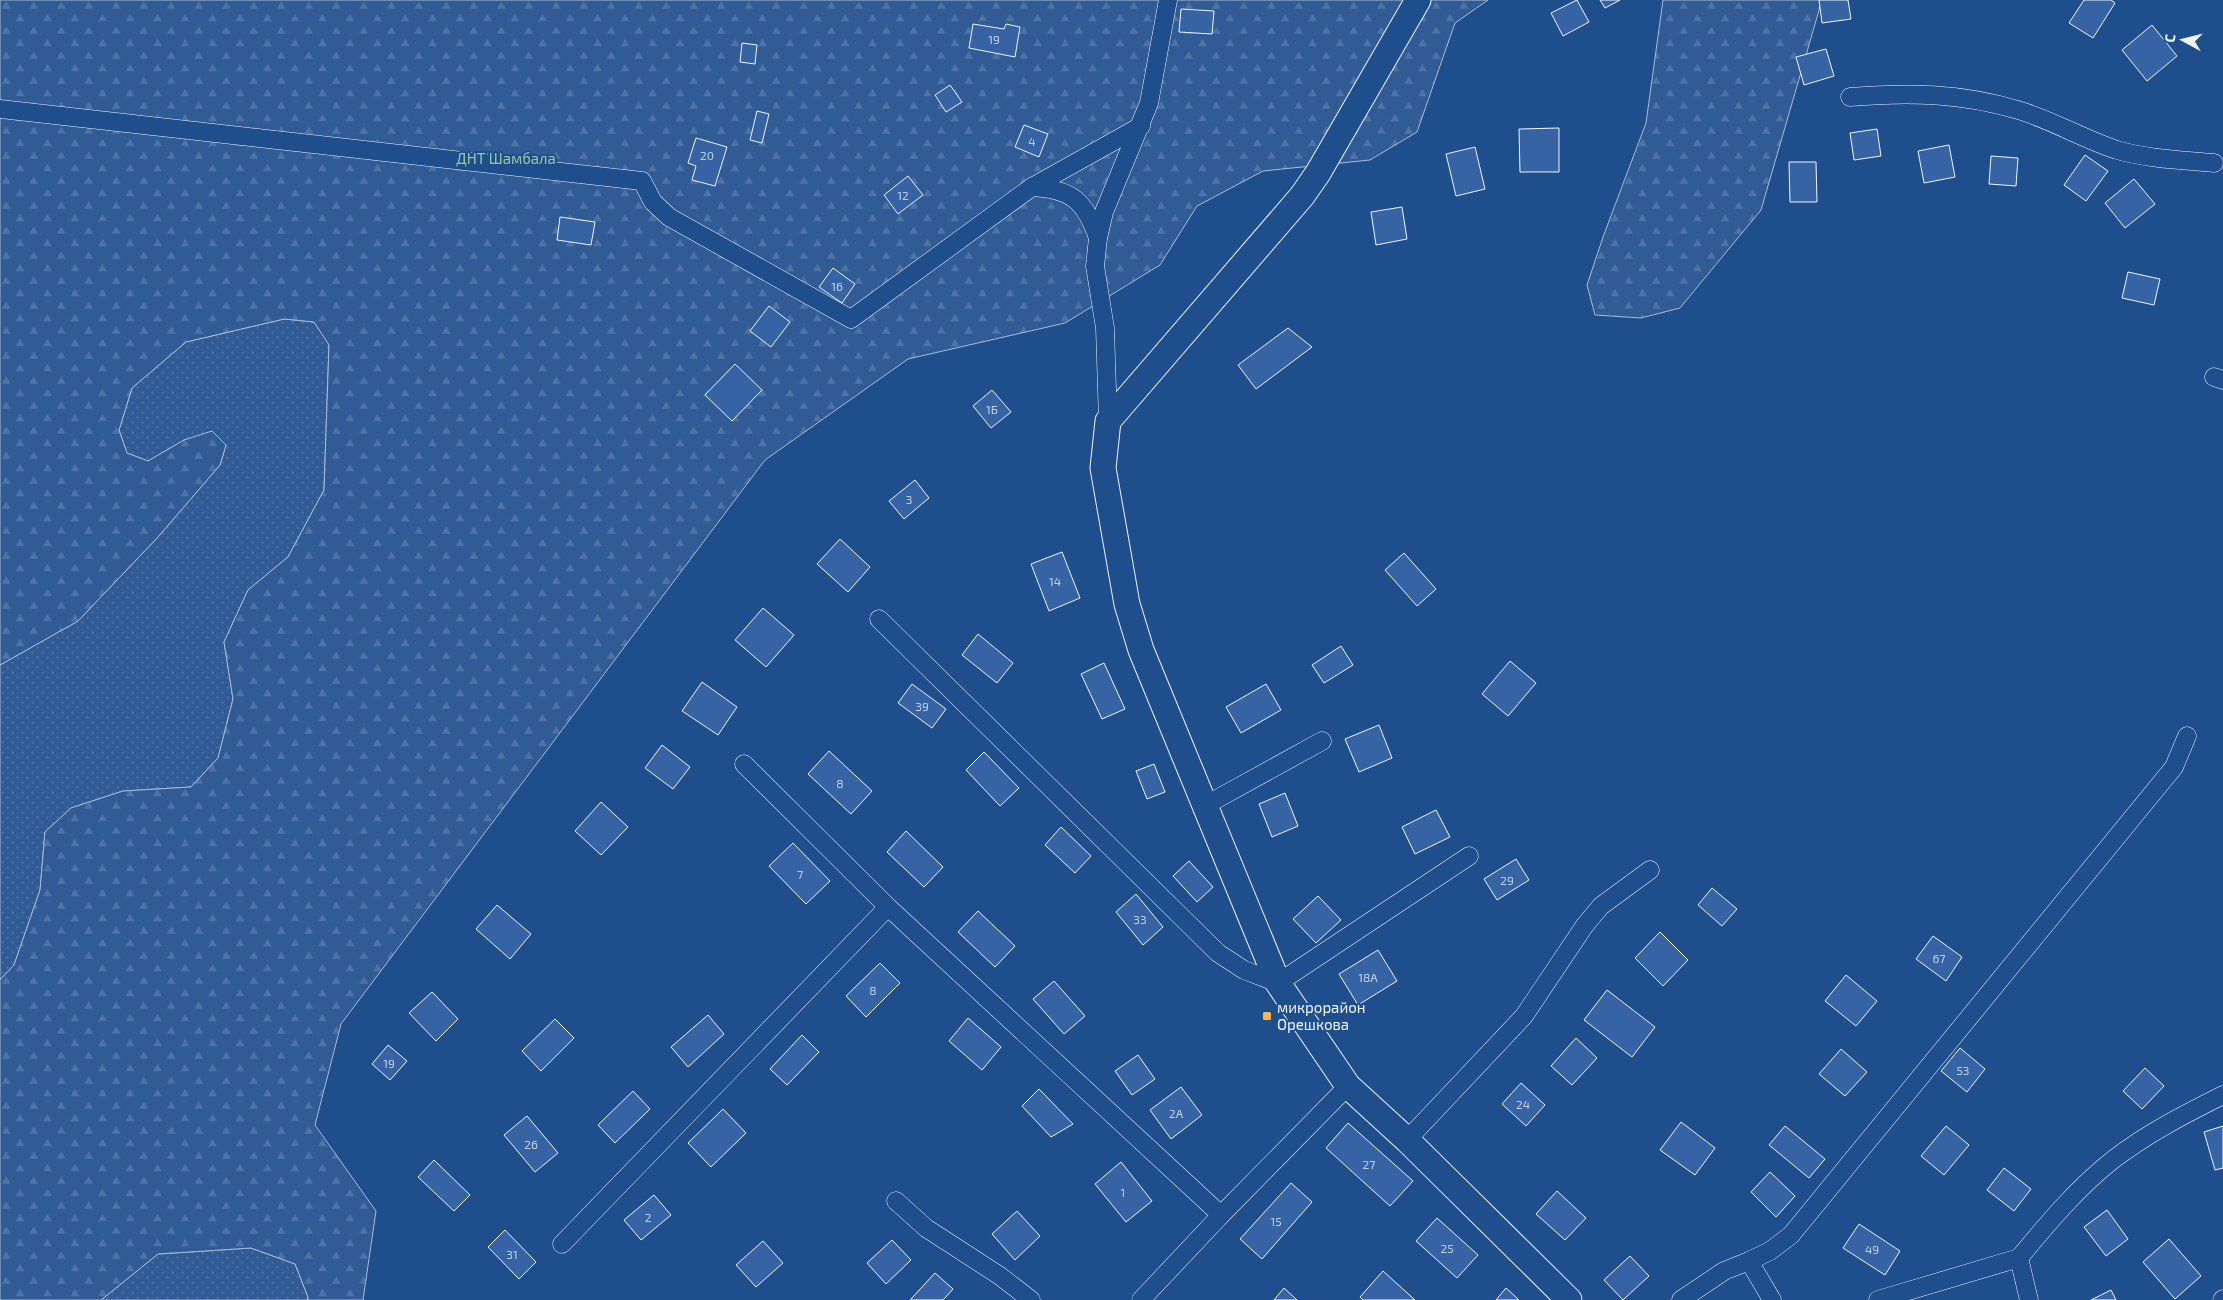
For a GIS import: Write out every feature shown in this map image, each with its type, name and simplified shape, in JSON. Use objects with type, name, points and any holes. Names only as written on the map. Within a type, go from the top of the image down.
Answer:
[{"type":"street","points":[[1168,0],[1149,103],[1104,212],[1098,238],[1095,266],[1105,328],[1108,422],[1103,468],[1127,604],[1141,650],[1278,983],[1348,1086],[1407,1140],[1569,1300]]},
{"type":"street","points":[[1108,422],[1302,196],[1318,173],[1418,0]]},
{"type":"street","points":[[1850,97],[1933,94],[1983,101],[2020,110],[2117,150],[2142,156],[2214,163]]},
{"type":"street","points":[[0,109],[642,181],[653,202],[669,218],[851,319],[1032,187],[1141,126]]},
{"type":"street","points":[[1032,187],[1054,188],[1075,199],[1090,216],[1098,238]]},
{"type":"street","points":[[879,618],[1218,953],[1244,970],[1278,983]]},
{"type":"street","points":[[1680,1300],[1718,1274],[1770,1251],[1791,1235],[2174,767],[2187,736]]},
{"type":"street","points":[[1206,805],[1322,741]]},
{"type":"street","points":[[744,764],[888,907],[1221,1215]]},
{"type":"street","points":[[1278,983],[1469,856]]},
{"type":"street","points":[[1407,1140],[1524,1016],[1585,925],[1601,906],[1650,870]]},
{"type":"street","points":[[562,1244],[888,907]]},
{"type":"street","points":[[1141,1300],[1221,1215],[1348,1086]]},
{"type":"street","points":[[1878,1300],[2019,1258],[2056,1213],[2114,1159],[2181,1116],[2223,1095]]},
{"type":"street","points":[[896,1201],[926,1228],[1000,1276],[1031,1300]]},
{"type":"street","points":[[2019,1258],[2030,1300]]},
{"type":"street","points":[[1749,1261],[1772,1300]]},
{"type":"green space","name":"ДНТ Шамбала","points":[[0,0],[1488,0],[1455,23],[1417,132],[1370,160],[1263,171],[1197,206],[1160,265],[1065,323],[908,359],[765,460],[341,1024],[315,1125],[376,1211],[363,1300],[308,1300],[295,1264],[251,1248],[158,1254],[101,1300],[0,1300],[0,980],[14,965],[40,890],[45,832],[71,808],[123,791],[191,787],[218,758],[233,699],[224,642],[248,590],[288,557],[324,490],[329,345],[314,322],[284,319],[186,342],[132,388],[119,430],[127,453],[148,461],[184,440],[212,431],[226,445],[220,465],[158,537],[78,621],[0,665]]},
{"type":"green space","points":[[1663,0],[1822,0],[1761,210],[1680,308],[1641,318],[1595,315],[1587,285],[1646,123]]},
{"type":"green space","points":[[284,319],[314,322],[329,344],[324,490],[288,557],[248,590],[224,642],[233,699],[218,758],[191,787],[123,791],[71,808],[45,832],[40,890],[14,965],[0,980],[0,665],[78,621],[158,537],[220,465],[226,445],[184,440],[148,461],[127,453],[119,430],[132,388],[186,342]]},
{"type":"green space","points":[[251,1248],[295,1264],[308,1300],[101,1300],[158,1254]]},
{"type":"building","points":[[1577,0],[1589,22],[1563,36],[1551,13]]},
{"type":"building","points":[[1600,0],[1620,0],[1605,8]]},
{"type":"building","points":[[1819,0],[1848,0],[1851,19],[1822,23]]},
{"type":"building","points":[[2084,0],[2111,0],[2115,3],[2093,38],[2069,23]]},
{"type":"building","points":[[1181,9],[1214,11],[1212,34],[1179,32]]},
{"type":"building","points":[[973,24],[1004,29],[1006,24],[1020,27],[1015,57],[969,48]]},
{"type":"building","points":[[2152,25],[2177,56],[2147,81],[2122,50]]},
{"type":"building","points":[[742,43],[757,45],[755,64],[740,62]]},
{"type":"building","points":[[1826,49],[1834,76],[1804,85],[1796,57]]},
{"type":"building","points":[[950,85],[962,102],[946,112],[935,95]]},
{"type":"building","points":[[757,111],[769,114],[762,143],[750,140]]},
{"type":"building","points":[[1024,125],[1048,134],[1039,157],[1015,147]]},
{"type":"building","points":[[1559,128],[1559,172],[1520,172],[1519,129]]},
{"type":"building","points":[[1877,129],[1881,156],[1854,160],[1850,133]]},
{"type":"building","points":[[696,138],[727,147],[715,186],[692,180],[696,166],[688,163]]},
{"type":"building","points":[[1949,145],[1955,177],[1924,183],[1918,151]]},
{"type":"building","points":[[1475,147],[1485,189],[1456,196],[1446,154]]},
{"type":"building","points":[[2085,155],[2108,171],[2086,201],[2064,185]]},
{"type":"building","points":[[1991,156],[2018,158],[2016,186],[1989,184]]},
{"type":"building","points":[[1789,162],[1816,162],[1817,202],[1790,202]]},
{"type":"building","points":[[908,176],[923,195],[898,214],[884,195]]},
{"type":"building","points":[[2134,179],[2155,204],[2125,228],[2105,203]]},
{"type":"building","points":[[1402,207],[1407,239],[1376,245],[1371,212]]},
{"type":"building","points":[[560,217],[595,222],[591,245],[557,240]]},
{"type":"building","points":[[833,268],[855,284],[842,303],[819,287]]},
{"type":"building","points":[[2128,272],[2160,279],[2154,305],[2122,298]]},
{"type":"building","points":[[769,306],[790,322],[771,347],[750,331]]},
{"type":"building","points":[[1288,328],[1312,347],[1256,389],[1238,365]]},
{"type":"building","points":[[735,364],[762,390],[732,421],[705,395]]},
{"type":"building","points":[[992,390],[1011,412],[991,428],[973,406]]},
{"type":"building","points":[[915,480],[929,498],[904,519],[889,501]]},
{"type":"building","points":[[840,539],[870,567],[848,592],[817,564]]},
{"type":"building","points":[[1062,552],[1080,598],[1049,611],[1031,564]]},
{"type":"building","points":[[1404,553],[1436,589],[1417,606],[1385,570]]},
{"type":"building","points":[[763,608],[794,635],[766,667],[735,640]]},
{"type":"building","points":[[978,634],[1013,663],[997,683],[962,655]]},
{"type":"building","points":[[1341,646],[1353,665],[1324,683],[1312,665]]},
{"type":"building","points":[[1510,661],[1536,683],[1508,716],[1482,694]]},
{"type":"building","points":[[1104,663],[1125,709],[1102,719],[1081,674]]},
{"type":"building","points":[[702,682],[737,707],[718,735],[682,711]]},
{"type":"building","points":[[912,684],[946,709],[932,728],[898,703]]},
{"type":"building","points":[[1266,684],[1281,710],[1241,733],[1226,707]]},
{"type":"building","points":[[1379,725],[1392,758],[1359,772],[1345,739]]},
{"type":"building","points":[[662,745],[690,767],[673,789],[645,768]]},
{"type":"building","points":[[829,751],[872,791],[851,814],[808,774]]},
{"type":"building","points":[[984,752],[1019,788],[1000,806],[966,770]]},
{"type":"building","points":[[1154,764],[1165,792],[1147,799],[1136,771]]},
{"type":"building","points":[[1285,793],[1298,826],[1272,837],[1259,804]]},
{"type":"building","points":[[601,802],[628,827],[601,855],[575,831]]},
{"type":"building","points":[[1436,810],[1450,837],[1415,854],[1402,827]]},
{"type":"building","points":[[1061,827],[1091,856],[1075,873],[1045,845]]},
{"type":"building","points":[[906,831],[943,867],[924,887],[887,852]]},
{"type":"building","points":[[793,843],[830,881],[806,904],[769,866]]},
{"type":"building","points":[[1516,859],[1529,880],[1497,900],[1484,879]]},
{"type":"building","points":[[1189,861],[1213,887],[1197,902],[1173,876]]},
{"type":"building","points":[[1712,888],[1737,909],[1722,926],[1698,905]]},
{"type":"building","points":[[1136,894],[1163,927],[1143,945],[1116,912]]},
{"type":"building","points":[[1318,896],[1341,920],[1316,943],[1293,919]]},
{"type":"building","points":[[497,905],[531,934],[510,959],[476,929]]},
{"type":"building","points":[[978,911],[1015,946],[995,967],[958,932]]},
{"type":"building","points":[[1660,932],[1688,960],[1663,986],[1635,958]]},
{"type":"building","points":[[1933,936],[1962,957],[1946,981],[1916,959]]},
{"type":"building","points":[[1378,950],[1397,981],[1358,1005],[1339,974]]},
{"type":"building","points":[[880,963],[900,983],[866,1017],[846,996]]},
{"type":"building","points":[[1846,975],[1877,1001],[1856,1026],[1825,1001]]},
{"type":"building","points":[[1054,981],[1085,1016],[1064,1034],[1033,999]]},
{"type":"building","points":[[1607,990],[1655,1027],[1632,1057],[1584,1020]]},
{"type":"building","points":[[432,992],[458,1019],[436,1041],[409,1013]]},
{"type":"building","points":[[708,1015],[724,1034],[688,1067],[671,1047]]},
{"type":"building","points":[[968,1018],[1001,1047],[982,1070],[949,1041]]},
{"type":"building","points":[[555,1019],[574,1038],[541,1071],[522,1051]]},
{"type":"building","points":[[802,1035],[819,1052],[787,1085],[770,1069]]},
{"type":"building","points":[[1576,1038],[1597,1058],[1572,1085],[1551,1066]]},
{"type":"building","points":[[388,1045],[407,1061],[390,1080],[372,1064]]},
{"type":"building","points":[[1960,1048],[1985,1069],[1967,1092],[1941,1071]]},
{"type":"building","points":[[1841,1049],[1867,1072],[1845,1096],[1819,1074]]},
{"type":"building","points":[[1138,1055],[1155,1079],[1132,1095],[1115,1071]]},
{"type":"building","points":[[2145,1068],[2164,1086],[2142,1109],[2123,1091]]},
{"type":"building","points":[[1521,1083],[1545,1105],[1526,1126],[1502,1104]]},
{"type":"building","points":[[1181,1087],[1202,1115],[1171,1139],[1150,1110]]},
{"type":"building","points":[[1039,1089],[1073,1124],[1051,1137],[1022,1106]]},
{"type":"building","points":[[633,1091],[650,1109],[615,1143],[598,1125]]},
{"type":"building","points":[[723,1109],[746,1133],[711,1167],[688,1143]]},
{"type":"building","points":[[527,1116],[558,1153],[535,1172],[504,1135]]},
{"type":"building","points":[[1681,1122],[1715,1148],[1695,1175],[1660,1150]]},
{"type":"building","points":[[1348,1123],[1413,1181],[1390,1206],[1326,1148]]},
{"type":"building","points":[[1785,1126],[1825,1159],[1809,1178],[1769,1145]]},
{"type":"building","points":[[1946,1126],[1969,1145],[1944,1175],[1921,1156]]},
{"type":"building","points":[[2223,1126],[2223,1168],[2215,1170],[2204,1132]]},
{"type":"building","points":[[434,1160],[470,1195],[454,1211],[418,1177]]},
{"type":"building","points":[[1121,1162],[1152,1201],[1126,1222],[1095,1184]]},
{"type":"building","points":[[2004,1168],[2031,1189],[2014,1211],[1987,1190]]},
{"type":"building","points":[[1770,1172],[1795,1196],[1776,1217],[1751,1192]]},
{"type":"building","points":[[1291,1183],[1312,1202],[1262,1259],[1240,1239]]},
{"type":"building","points":[[1557,1191],[1586,1218],[1565,1240],[1536,1214]]},
{"type":"building","points":[[654,1195],[671,1215],[641,1240],[624,1220]]},
{"type":"building","points":[[2107,1210],[2128,1239],[2106,1256],[2084,1227]]},
{"type":"building","points":[[1017,1211],[1040,1236],[1015,1260],[992,1234]]},
{"type":"building","points":[[1437,1218],[1478,1255],[1457,1278],[1416,1241]]},
{"type":"building","points":[[1859,1224],[1900,1251],[1885,1275],[1843,1248]]},
{"type":"building","points":[[505,1230],[536,1262],[519,1279],[488,1247]]},
{"type":"building","points":[[2169,1239],[2201,1276],[2175,1299],[2143,1262]]},
{"type":"building","points":[[892,1240],[911,1260],[886,1284],[867,1263]]},
{"type":"building","points":[[763,1241],[783,1263],[756,1287],[736,1265]]},
{"type":"building","points":[[1630,1256],[1649,1276],[1623,1300],[1604,1280]]},
{"type":"building","points":[[1383,1271],[1415,1300],[1363,1300],[1360,1297]]},
{"type":"building","points":[[935,1273],[953,1289],[943,1300],[910,1300]]},
{"type":"building","points":[[1284,1288],[1297,1300],[1274,1300]]},
{"type":"building","points":[[1506,1288],[1519,1300],[1496,1300]]},
{"type":"building","points":[[2111,1290],[2116,1300],[2091,1300]]},
{"type":"place","name":"микрорайон Орешкова","points":[[1267,1016]]}]
